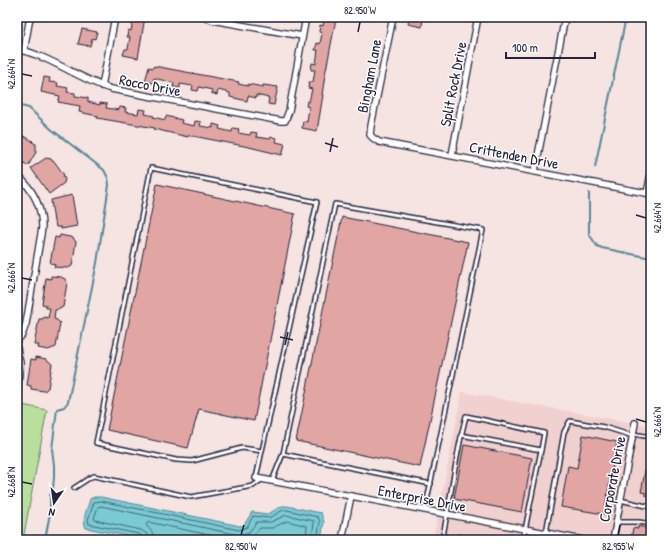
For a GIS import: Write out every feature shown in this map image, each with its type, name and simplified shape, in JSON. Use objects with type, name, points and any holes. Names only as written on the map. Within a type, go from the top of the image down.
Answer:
[{"type":"street","points":[[24,51],[30,17]]},
{"type":"street","points":[[102,86],[115,17]]},
{"type":"street","points":[[204,17],[212,20],[302,36],[306,17]]},
{"type":"street","name":"Bingham Lane","points":[[373,138],[370,135],[371,126],[392,17]]},
{"type":"street","name":"Split Rock Drive","points":[[452,155],[478,17]]},
{"type":"street","points":[[536,171],[565,17]]},
{"type":"street","name":"Rocco Drive","points":[[17,49],[39,56],[88,81],[120,92],[284,121],[289,111],[302,36]]},
{"type":"street","name":"Crittenden Drive","points":[[373,138],[379,142],[536,171],[649,194]]},
{"type":"street","points":[[649,194],[651,174]]},
{"type":"street","points":[[17,175],[28,186],[38,203],[42,228],[26,324],[22,335],[17,341]]},
{"type":"street","points":[[17,348],[20,363],[18,396]]},
{"type":"street","name":"Corporate Drive","points":[[613,540],[635,423]]},
{"type":"street","name":"Enterprise Drive","points":[[256,478],[584,540]]},
{"type":"street","points":[[342,540],[351,496]]},
{"type":"lane","points":[[256,478],[262,451],[317,202],[151,168],[96,443],[176,460],[192,461],[209,458],[242,448],[262,451]]},
{"type":"lane","points":[[272,481],[283,454],[335,204],[483,230],[426,510]]},
{"type":"lane","points":[[442,540],[448,515],[461,435],[466,416],[544,433],[523,540]]},
{"type":"lane","points":[[546,533],[564,432],[570,421],[604,427],[633,435],[651,437]]},
{"type":"lane","points":[[461,435],[541,450]]},
{"type":"lane","points":[[283,454],[431,484]]},
{"type":"lane","points":[[74,488],[94,476],[191,497],[254,486],[263,479]]},
{"type":"lane","points":[[620,500],[651,507]]},
{"type":"lane","points":[[616,522],[639,522],[651,524]]},
{"type":"shaded area","points":[[462,392],[651,426],[651,540],[433,540]]},
{"type":"shaded area","points":[[63,535],[88,540],[62,540]]},
{"type":"green space","points":[[17,404],[47,410],[23,540],[17,540]]},
{"type":"water","points":[[94,497],[101,497],[240,526],[244,525],[252,512],[268,514],[282,506],[321,513],[324,522],[321,540],[148,540],[86,528],[84,521],[85,514],[90,499]]},
{"type":"building","points":[[134,17],[145,17],[138,58],[123,55],[125,49],[128,49],[130,37],[127,37],[128,30],[131,31]]},
{"type":"building","points":[[325,17],[336,19],[325,75],[317,131],[302,128],[303,121],[307,122],[309,107],[306,106],[307,101],[309,102],[312,89],[308,88],[309,82],[313,82],[315,70],[311,70],[312,63],[316,64],[318,50],[315,50],[317,43],[320,44],[322,33],[319,32],[320,25],[323,26]]},
{"type":"building","points":[[409,17],[423,17],[422,27],[408,24]]},
{"type":"building","points":[[82,29],[97,32],[95,39],[92,38],[90,46],[78,44]]},
{"type":"building","points":[[154,66],[239,82],[238,84],[248,86],[248,84],[263,87],[263,85],[278,87],[274,105],[268,104],[269,98],[256,95],[256,98],[248,96],[247,101],[230,97],[230,93],[218,90],[217,95],[211,93],[212,90],[199,87],[198,91],[192,90],[193,86],[180,84],[180,88],[173,87],[174,83],[154,78],[153,83],[145,81],[149,67],[153,68]]},
{"type":"building","points":[[44,77],[50,78],[49,82],[58,83],[57,86],[68,88],[67,92],[75,93],[75,96],[88,98],[88,102],[100,105],[100,103],[107,104],[106,108],[119,110],[120,107],[126,108],[125,112],[138,114],[139,109],[146,110],[145,114],[165,120],[166,116],[182,120],[181,123],[194,126],[195,121],[201,122],[200,126],[213,128],[213,124],[220,126],[219,129],[232,132],[233,128],[239,129],[238,133],[250,135],[251,132],[257,133],[256,137],[270,139],[271,137],[277,138],[276,142],[285,144],[282,155],[188,135],[188,137],[154,129],[155,128],[97,118],[98,116],[79,112],[80,106],[58,102],[60,96],[41,92]]},
{"type":"building","points":[[17,133],[36,144],[36,152],[28,166],[17,158],[20,150],[17,148]]},
{"type":"building","points":[[46,158],[51,159],[53,162],[54,161],[64,175],[63,176],[65,179],[64,183],[49,194],[31,168]]},
{"type":"building","points":[[157,184],[295,214],[254,421],[199,409],[188,448],[107,430]]},
{"type":"building","points":[[72,195],[77,226],[61,229],[61,227],[56,227],[51,200]]},
{"type":"building","points":[[342,217],[468,242],[420,467],[296,441]]},
{"type":"building","points":[[60,235],[73,238],[76,242],[72,266],[68,268],[54,267],[55,264],[50,263],[55,237],[59,238]]},
{"type":"building","points":[[51,276],[61,277],[65,279],[67,283],[63,307],[55,310],[54,319],[60,323],[56,347],[48,350],[38,348],[39,345],[34,345],[39,319],[43,319],[44,317],[48,318],[50,308],[46,308],[46,305],[42,304],[46,278],[51,279]]},
{"type":"building","points":[[36,357],[46,359],[52,364],[48,388],[44,391],[31,389],[31,386],[27,385],[31,359],[36,360]]},
{"type":"building","points":[[583,435],[617,442],[604,514],[561,507],[568,466],[577,468]]},
{"type":"building","points":[[464,445],[532,458],[522,512],[454,499]]},
{"type":"building","points":[[649,450],[651,450],[651,496],[645,495],[646,493],[641,492]]},
{"type":"building","points":[[638,526],[651,529],[651,540],[631,540],[633,528],[638,529]]},
{"type":"building","points":[[459,534],[477,538],[477,540],[455,540],[456,535]]},
{"type":"waterway","points":[[595,167],[626,17]]},
{"type":"waterway","points":[[17,105],[29,108],[51,129],[104,170],[108,178],[109,185],[97,263],[68,402],[64,407],[57,409],[52,449],[54,465],[53,489],[50,496],[50,513],[45,540]]},
{"type":"waterway","points":[[589,193],[589,234],[597,246],[651,258]]}]
